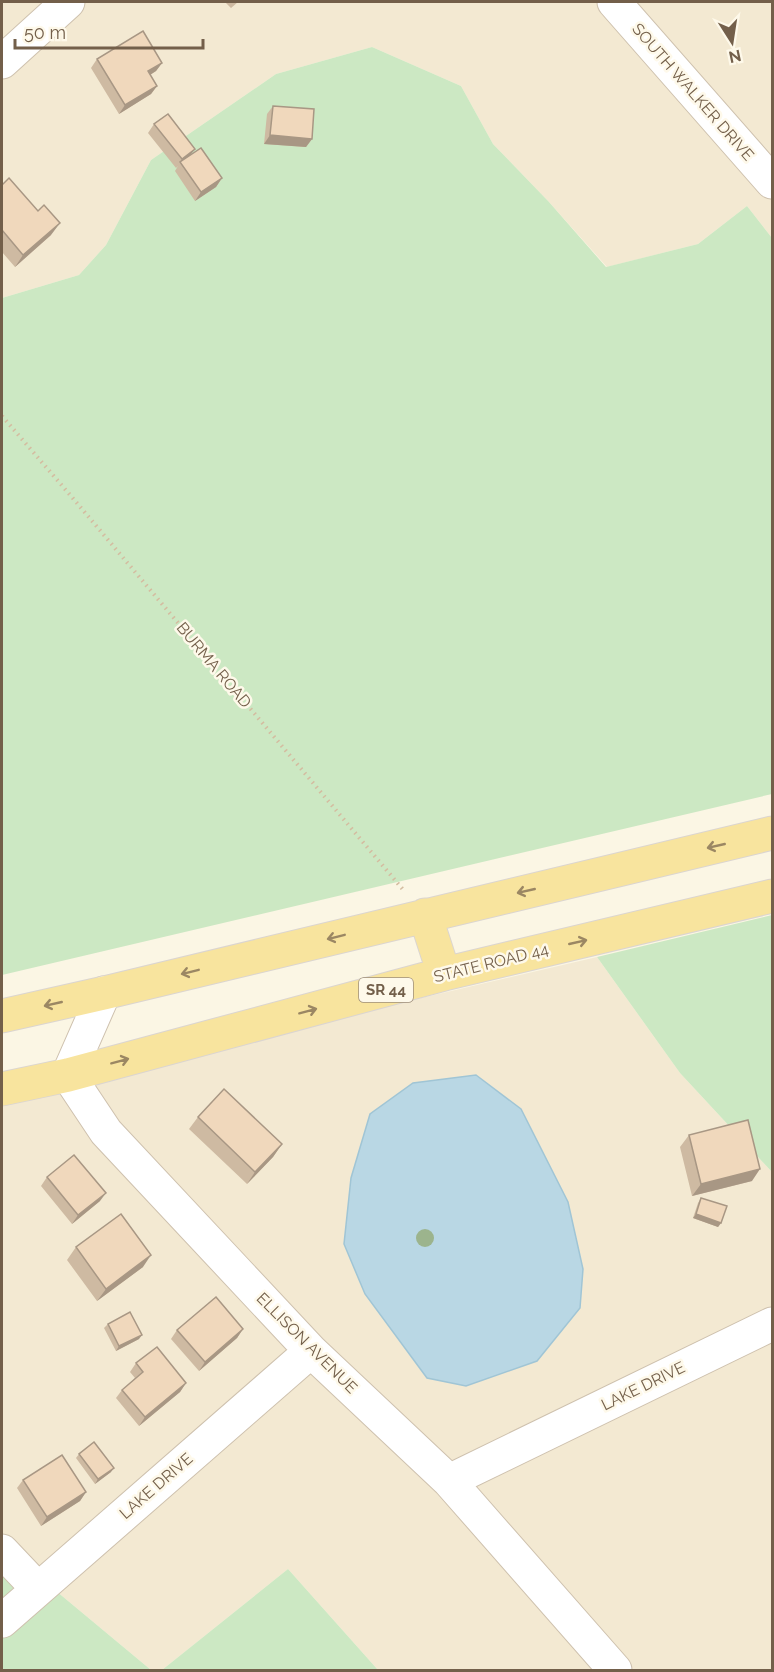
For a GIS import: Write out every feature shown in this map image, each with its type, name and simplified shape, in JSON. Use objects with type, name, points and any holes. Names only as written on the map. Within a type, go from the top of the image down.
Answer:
[{"type":"main road","points":[[2,1016],[772,833]]},
{"type":"main road","name":"STATE ROAD 44","points":[[2,1089],[68,1076],[444,974],[772,896]]},
{"type":"main road","points":[[425,915],[444,974]]},
{"type":"street","points":[[2,62],[68,2]]},
{"type":"street","name":"SOUTH WALKER DRIVE","points":[[614,2],[772,182]]},
{"type":"street","points":[[68,1076],[104,993]]},
{"type":"street","name":"ELLISON AVENUE","points":[[68,1076],[106,1132],[311,1351],[449,1481],[615,1671]]},
{"type":"street","name":"LAKE DRIVE","points":[[449,1481],[772,1324]]},
{"type":"street","name":"LAKE DRIVE","points":[[2,1621],[311,1351]]},
{"type":"street","points":[[2,1551],[38,1589]]},
{"type":"path","name":"BURMA ROAD","points":[[2,416],[425,915]]},
{"type":"shaded area","points":[[2,2],[772,2],[772,238],[747,206],[698,244],[607,267],[493,144],[461,86],[372,47],[276,74],[151,160],[106,245],[79,275],[2,298]]},
{"type":"shaded area","points":[[597,957],[680,1073],[772,1172],[772,1670],[378,1670],[288,1569],[162,1670],[151,1670],[2,1546],[2,1096]]},
{"type":"green space","points":[[372,47],[461,86],[493,144],[549,202],[606,267],[698,244],[747,206],[772,238],[772,794],[2,975],[2,298],[79,275],[106,245],[151,160],[276,74]]},
{"type":"green space","points":[[772,915],[772,1172],[680,1073],[597,957]]},
{"type":"green space","points":[[2,1546],[151,1670],[2,1670]]},
{"type":"green space","points":[[288,1569],[378,1670],[162,1670]]},
{"type":"water","points":[[476,1075],[521,1109],[568,1202],[583,1269],[580,1308],[537,1361],[466,1386],[427,1378],[365,1294],[344,1244],[351,1178],[370,1114],[413,1083]]},
{"type":"building","points":[[143,31],[162,63],[148,71],[157,86],[125,105],[97,59]]},
{"type":"building","points":[[273,106],[314,109],[312,139],[270,135]]},
{"type":"building","points":[[168,114],[195,149],[182,159],[154,124]]},
{"type":"building","points":[[201,148],[222,178],[201,192],[180,162]]},
{"type":"building","points":[[9,178],[38,211],[44,205],[60,223],[23,255],[2,230],[2,185]]},
{"type":"building","points":[[224,1089],[282,1144],[255,1172],[198,1117]]},
{"type":"building","points":[[748,1120],[760,1169],[701,1184],[689,1135]]},
{"type":"building","points":[[74,1155],[106,1193],[78,1215],[47,1177]]},
{"type":"building","points":[[701,1198],[727,1206],[721,1223],[696,1214]]},
{"type":"building","points":[[121,1214],[151,1255],[106,1289],[76,1247]]},
{"type":"building","points":[[216,1297],[243,1329],[205,1362],[177,1330]]},
{"type":"building","points":[[130,1312],[142,1335],[119,1346],[108,1324]]},
{"type":"building","points":[[157,1347],[186,1383],[145,1417],[122,1390],[143,1372],[136,1363]]},
{"type":"building","points":[[94,1442],[114,1468],[98,1479],[79,1454]]},
{"type":"building","points":[[62,1455],[86,1492],[47,1517],[23,1480]]}]
